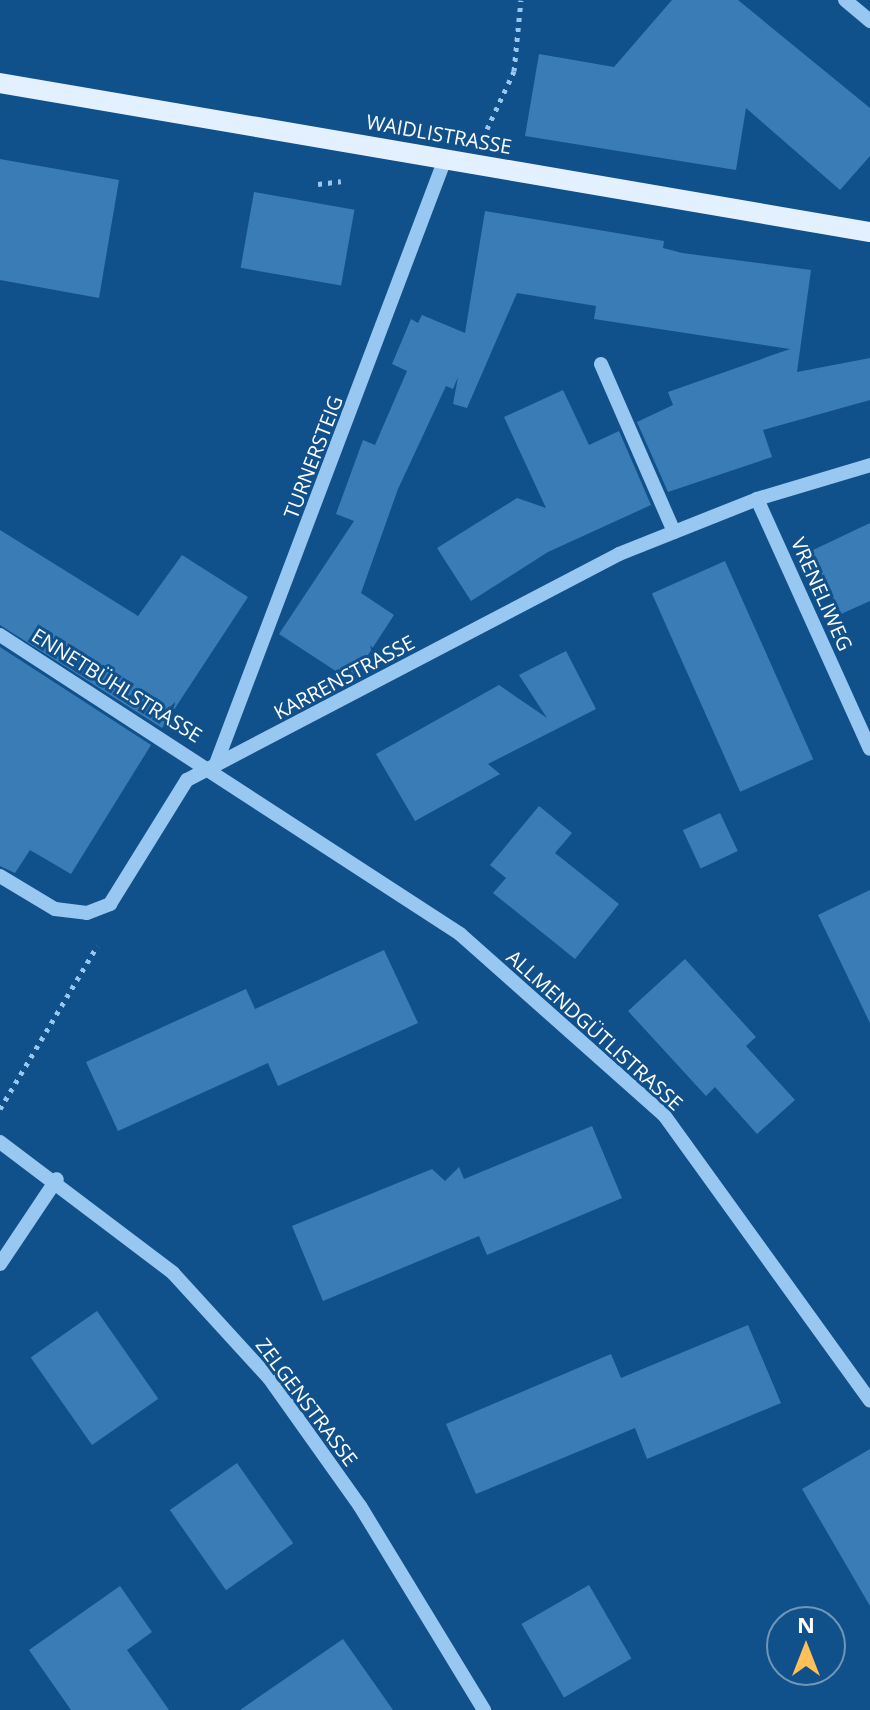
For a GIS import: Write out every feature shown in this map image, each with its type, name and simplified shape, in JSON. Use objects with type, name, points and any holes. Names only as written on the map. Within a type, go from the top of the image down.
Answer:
[{"type":"main road","name":"WAIDLISTRASSE","points":[[0,83],[870,232]]},
{"type":"street","points":[[845,0],[870,21]]},
{"type":"street","name":"TURNERSTEIG","points":[[214,769],[445,159]]},
{"type":"street","points":[[601,364],[674,532]]},
{"type":"street","name":"KARRENSTRASSE","points":[[110,904],[187,780],[214,769],[674,532],[757,499],[870,465]]},
{"type":"street","name":"VRENELIWEG","points":[[757,499],[870,749]]},
{"type":"street","name":"ENNETBÜHLSTRASSE","points":[[0,635],[214,769]]},
{"type":"street","name":"ALLMENDGÜTLISTRASSE","points":[[214,769],[460,934],[664,1115],[870,1401]]},
{"type":"street","points":[[0,876],[55,909],[87,913],[110,904]]},
{"type":"street","name":"ZELGENSTRASSE","points":[[0,1142],[57,1179],[173,1273],[269,1378],[360,1506],[484,1710]]},
{"type":"street","points":[[0,1264],[57,1179]]},
{"type":"path","points":[[487,129],[514,71],[521,0]]},
{"type":"path","points":[[318,184],[357,184]]},
{"type":"path","points":[[0,1109],[108,928],[110,904]]},
{"type":"building","points":[[672,0],[738,0],[870,108],[870,156],[840,190],[746,108],[736,170],[525,136],[539,54],[614,67]]},
{"type":"building","points":[[0,159],[119,180],[99,298],[0,280]]},
{"type":"building","points":[[254,192],[354,210],[341,286],[241,268]]},
{"type":"building","points":[[485,211],[664,241],[663,248],[682,253],[811,270],[797,372],[870,358],[870,400],[763,430],[772,457],[668,492],[637,422],[673,405],[668,392],[790,349],[594,319],[596,306],[517,293],[467,408],[453,404],[458,377],[453,389],[446,386],[398,489],[361,593],[394,615],[351,681],[279,634],[354,521],[336,514],[363,440],[375,445],[407,371],[392,364],[411,319],[418,323],[422,315],[465,333]]},
{"type":"building","points":[[563,390],[589,445],[619,431],[651,505],[548,552],[471,601],[437,548],[517,498],[546,508],[504,417]]},
{"type":"building","points":[[870,523],[870,601],[841,614],[811,551]]},
{"type":"building","points":[[0,530],[138,616],[182,555],[248,597],[162,728],[0,625]]},
{"type":"building","points":[[725,561],[813,759],[740,792],[652,594]]},
{"type":"building","points":[[0,647],[151,745],[71,874],[30,850],[15,873],[0,866]]},
{"type":"building","points":[[566,651],[596,709],[488,764],[500,774],[415,821],[376,754],[499,685],[547,718],[519,675]]},
{"type":"building","points":[[539,806],[572,833],[555,853],[619,904],[575,959],[493,893],[506,878],[490,865]]},
{"type":"building","points":[[720,813],[738,851],[701,868],[683,830]]},
{"type":"building","points":[[870,890],[870,1023],[818,915]]},
{"type":"building","points":[[384,950],[418,1023],[278,1086],[268,1063],[118,1131],[86,1062],[246,989],[255,1009]]},
{"type":"building","points":[[685,959],[756,1037],[746,1046],[795,1100],[757,1134],[715,1087],[706,1096],[628,1011]]},
{"type":"building","points":[[592,1126],[622,1198],[487,1255],[479,1236],[323,1301],[292,1226],[432,1169],[445,1181],[459,1167],[464,1179]]},
{"type":"building","points":[[97,1311],[158,1399],[92,1445],[31,1357]]},
{"type":"building","points":[[748,1325],[781,1403],[647,1459],[635,1428],[476,1494],[446,1424],[611,1354],[621,1378]]},
{"type":"building","points":[[870,1449],[870,1606],[802,1489]]},
{"type":"building","points":[[237,1463],[293,1543],[226,1590],[170,1510]]},
{"type":"building","points":[[589,1585],[632,1659],[564,1698],[521,1624]]},
{"type":"building","points":[[120,1586],[152,1632],[127,1650],[169,1710],[71,1710],[29,1650]]},
{"type":"building","points":[[343,1639],[393,1710],[240,1710]]}]
